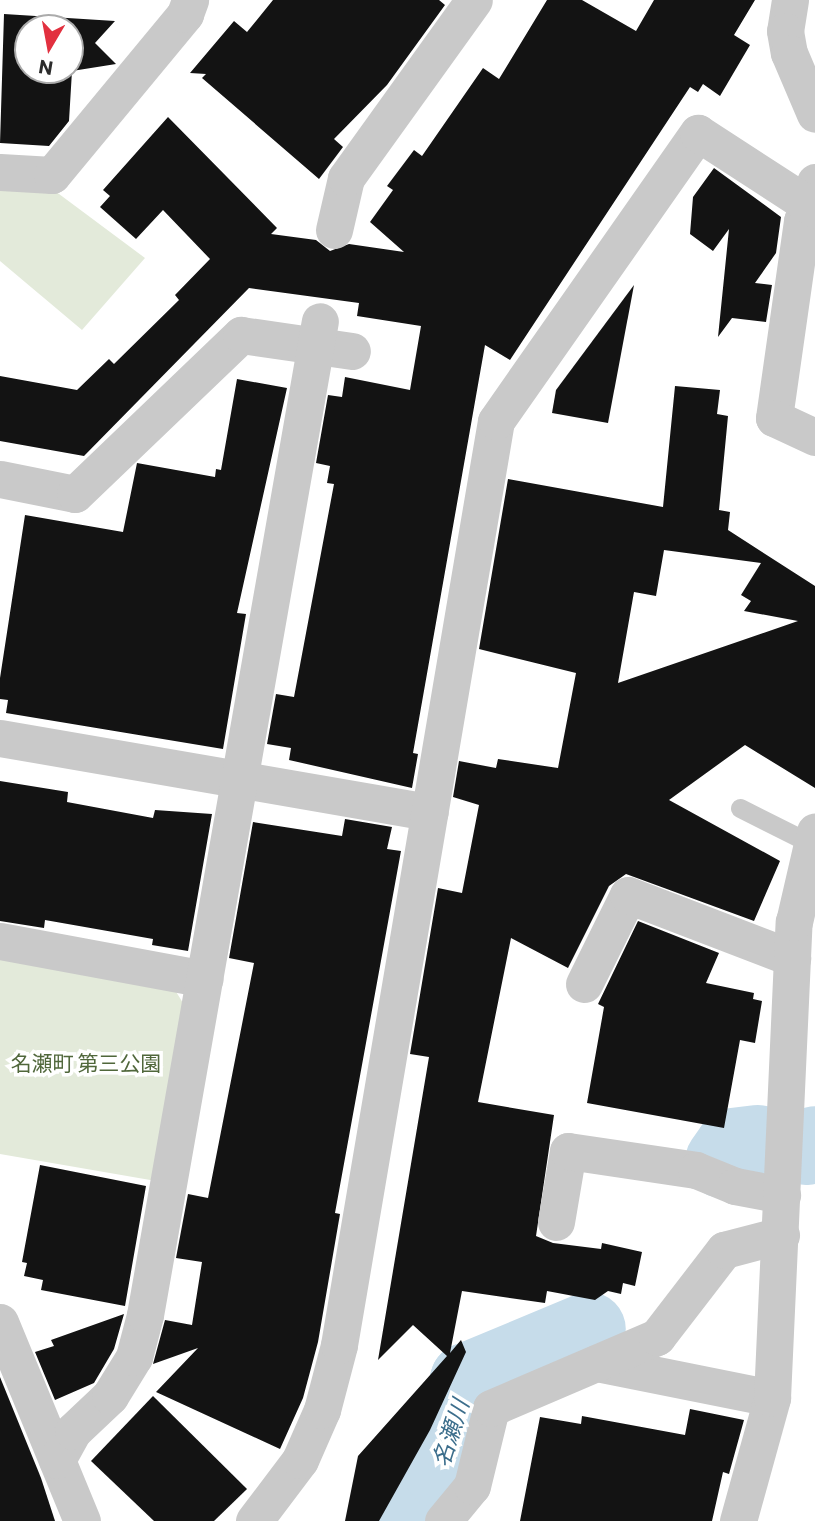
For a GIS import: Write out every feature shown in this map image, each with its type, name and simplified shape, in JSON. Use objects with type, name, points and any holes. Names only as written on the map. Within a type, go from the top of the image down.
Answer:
[{"type":"street","points":[[0,172],[52,175],[185,14],[190,0]]},
{"type":"street","points":[[334,230],[346,178],[474,0]]},
{"type":"street","points":[[790,0],[785,31],[789,53],[815,114]]},
{"type":"street","points":[[254,1521],[300,1460],[322,1410],[339,1345],[496,421],[496,403],[698,133],[813,198],[802,221],[774,418],[815,437]]},
{"type":"street","points":[[0,480],[75,494],[241,335],[330,339],[240,779],[134,1357],[110,1396],[73,1431],[57,1460]]},
{"type":"street","points":[[0,738],[430,812]]},
{"type":"street","points":[[738,1521],[772,1398],[792,958],[812,837]]},
{"type":"street","points":[[584,984],[628,895],[792,958]]},
{"type":"street","points":[[0,941],[205,979]]},
{"type":"street","points":[[556,1222],[568,1151],[696,1170],[735,1186],[782,1195]]},
{"type":"street","points":[[443,1521],[472,1486],[491,1408],[657,1337],[724,1250],[780,1235]]},
{"type":"street","points":[[0,1322],[82,1521]]},
{"type":"street","points":[[597,1363],[772,1398]]},
{"type":"lane","points":[[740,808],[812,837]]},
{"type":"green space","points":[[0,184],[51,188],[145,258],[82,330],[0,261]]},
{"type":"green space","name":"名瀬町 第三公園","points":[[0,957],[175,990],[183,1003],[156,1181],[0,1154]]},
{"type":"building","points":[[273,0],[439,0],[445,5],[387,85],[334,139],[343,147],[319,179],[202,78],[206,74],[190,73],[234,21],[247,32]]},
{"type":"building","points":[[547,0],[582,0],[636,31],[654,0],[755,0],[734,35],[750,45],[720,96],[703,84],[698,92],[690,87],[510,360],[485,345],[413,753],[418,754],[412,788],[289,760],[291,748],[267,744],[276,694],[294,697],[334,484],[327,483],[330,466],[316,463],[328,395],[342,397],[345,377],[410,390],[421,326],[357,316],[359,303],[249,288],[84,456],[0,441],[0,376],[77,390],[109,359],[114,364],[179,300],[175,295],[210,259],[163,210],[136,239],[100,207],[110,196],[103,190],[168,117],[277,228],[271,234],[316,240],[330,251],[349,244],[404,252],[370,222],[393,190],[387,186],[414,150],[422,156],[483,68],[499,79]]},
{"type":"building","points":[[4,14],[14,15],[14,84],[71,84],[69,121],[49,146],[0,143]]},
{"type":"building","points":[[84,19],[115,21],[95,43],[116,64],[84,69]]},
{"type":"building","points":[[714,168],[781,217],[776,253],[755,283],[772,285],[766,322],[732,318],[718,337],[729,229],[713,251],[690,234],[693,197]]},
{"type":"building","points":[[634,285],[608,423],[552,413],[556,390]]},
{"type":"building","points":[[237,379],[287,388],[237,613],[246,614],[223,749],[6,713],[8,700],[0,699],[0,678],[25,515],[123,532],[137,463],[215,477],[216,469],[221,470]]},
{"type":"building","points":[[675,386],[720,390],[717,414],[728,416],[719,510],[730,512],[728,530],[815,586],[815,788],[745,745],[669,800],[780,861],[754,921],[626,874],[609,886],[568,968],[511,938],[478,1102],[554,1115],[536,1236],[553,1243],[601,1249],[602,1243],[642,1252],[635,1286],[623,1283],[621,1294],[608,1291],[595,1300],[547,1291],[545,1303],[462,1291],[450,1353],[461,1340],[466,1352],[430,1430],[379,1521],[345,1521],[358,1456],[447,1356],[413,1325],[378,1360],[429,1057],[410,1054],[438,888],[462,893],[479,805],[453,797],[459,761],[496,768],[498,759],[558,768],[576,673],[479,649],[508,479],[663,507]],"holes":[[[664,550],[761,563],[741,595],[751,601],[744,611],[798,621],[618,683],[634,592],[656,596]]]},
{"type":"building","points":[[0,781],[68,792],[67,802],[153,818],[155,810],[212,814],[188,951],[152,945],[153,939],[45,920],[44,928],[0,921]]},
{"type":"building","points":[[345,819],[392,827],[387,849],[401,851],[335,1213],[340,1214],[318,1342],[303,1398],[280,1449],[156,1392],[198,1348],[153,1364],[165,1320],[192,1325],[202,1262],[176,1258],[188,1194],[208,1198],[254,963],[229,958],[253,822],[342,836]]},
{"type":"building","points":[[638,921],[719,953],[706,983],[754,993],[753,999],[762,1001],[755,1043],[740,1040],[724,1128],[587,1103],[604,1007],[598,1004]]},
{"type":"building","points":[[40,1165],[146,1186],[125,1306],[41,1290],[43,1280],[24,1276],[27,1263],[22,1262]]},
{"type":"building","points":[[124,1314],[114,1349],[94,1383],[55,1400],[35,1352],[54,1346],[51,1340]]},
{"type":"building","points":[[0,1377],[41,1478],[55,1521],[0,1521]]},
{"type":"building","points":[[153,1396],[247,1489],[214,1521],[154,1521],[91,1461]]},
{"type":"building","points":[[690,1409],[744,1420],[729,1474],[723,1472],[712,1521],[520,1521],[540,1417],[581,1424],[582,1416],[685,1435]]},
{"type":"waterway","name":"名瀬川","points":[[722,1161],[733,1145],[758,1142]]},
{"type":"waterway","name":"名瀬川","points":[[806,1148],[815,1143]]},
{"type":"waterway","name":"名瀬川","points":[[399,1521],[441,1472],[467,1380],[589,1329]]}]
